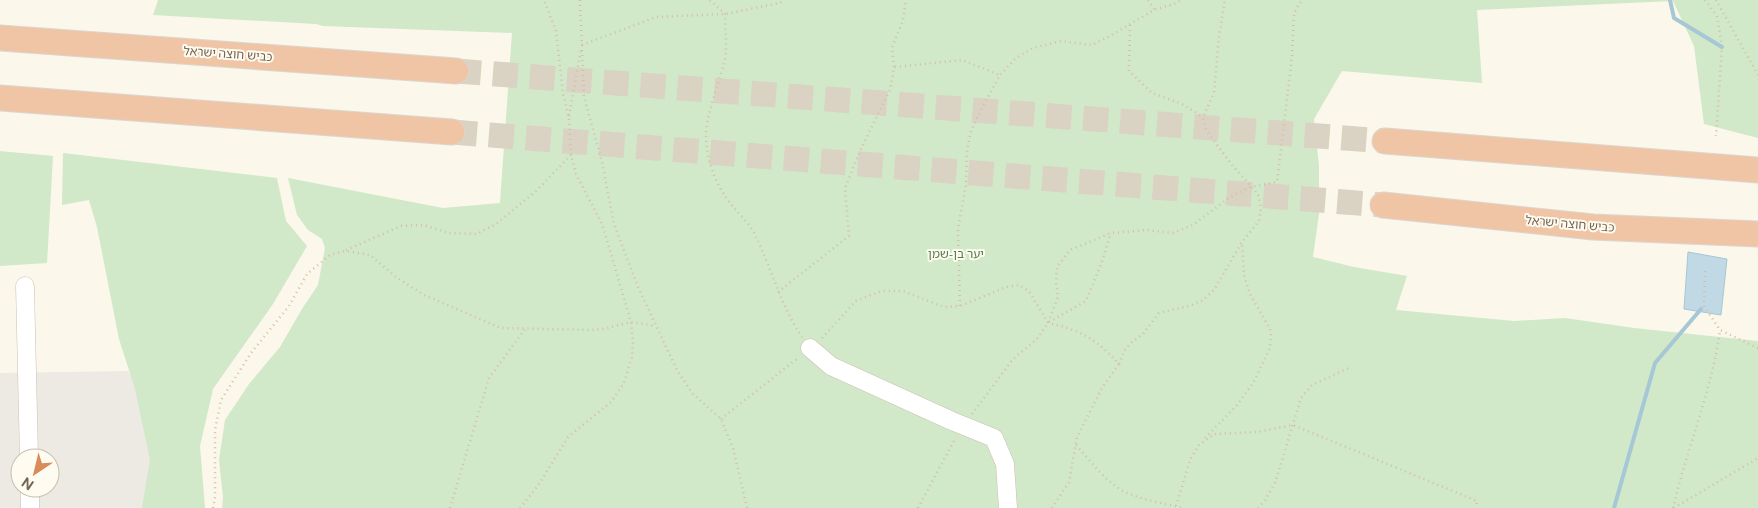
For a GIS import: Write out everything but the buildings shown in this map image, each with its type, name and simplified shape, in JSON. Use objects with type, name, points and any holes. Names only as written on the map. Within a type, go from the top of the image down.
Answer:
[{"type":"highway","name":"כביש חוצה ישראל","points":[[0,38],[456,71]]},
{"type":"highway","points":[[0,98],[452,132]]},
{"type":"highway","points":[[1385,141],[1758,170]]},
{"type":"highway","name":"כביש חוצה ישראל","points":[[1383,205],[1593,227],[1758,234]]},
{"type":"highway","points":[[1593,227],[1758,248]]},
{"type":"street","points":[[25,286],[29,448]]},
{"type":"street","points":[[810,348],[831,366],[994,438],[1005,464],[1008,508]]},
{"type":"path","points":[[520,508],[568,437],[611,402],[624,384],[632,357],[633,342],[631,322],[602,224],[576,174],[571,154],[569,118],[563,94],[556,31],[544,0]]},
{"type":"path","points":[[580,0],[584,96],[602,162],[614,224],[638,287],[677,370],[692,393],[721,419],[732,448],[747,508]]},
{"type":"path","points":[[710,0],[726,14],[726,47],[724,64],[717,81],[706,135],[708,156],[715,178],[727,198],[755,234],[778,292],[796,328],[810,348]]},
{"type":"path","points":[[582,44],[656,17],[726,14],[780,3],[785,0]]},
{"type":"path","points":[[778,292],[849,236],[845,188],[861,149],[890,90],[894,67],[892,48],[903,20],[906,0]]},
{"type":"path","points":[[1148,0],[1154,10]]},
{"type":"path","points":[[960,306],[958,229],[966,185],[967,150],[971,131],[982,106],[1000,75],[1016,58],[1033,48],[1061,41],[1092,45],[1154,10],[1181,0]]},
{"type":"path","points":[[1052,508],[1069,482],[1077,438],[1102,388],[1119,364],[1124,351],[1143,334],[1159,313],[1189,306],[1203,300],[1214,290],[1242,242],[1259,221],[1261,208],[1258,194],[1232,165],[1206,130],[1204,117],[1214,94],[1219,37],[1225,0]]},
{"type":"path","points":[[918,508],[962,425],[984,399],[1012,359],[1037,339],[1048,323],[1058,297],[1056,283],[1057,267],[1070,250],[1111,233],[1147,230],[1173,233],[1193,225],[1230,197],[1251,187],[1277,182],[1292,57],[1294,14],[1302,0]]},
{"type":"path","points":[[1705,0],[1717,16],[1722,47],[1716,136]]},
{"type":"path","points":[[1716,0],[1758,75]]},
{"type":"path","points":[[1130,24],[1129,71],[1152,93],[1182,104],[1204,117]]},
{"type":"path","points":[[569,118],[582,44]]},
{"type":"path","points":[[894,67],[962,60],[1000,75]]},
{"type":"path","points":[[213,508],[215,497],[215,430],[221,400],[251,353],[289,306],[307,274],[330,255],[345,251],[401,226],[424,225],[448,233],[477,234],[496,224],[535,192],[571,154]]},
{"type":"path","points":[[1048,323],[1086,301],[1111,233]]},
{"type":"path","points":[[1176,506],[1190,460],[1199,445],[1238,404],[1253,383],[1270,348],[1271,331],[1250,294],[1244,275],[1242,242]]},
{"type":"path","points":[[345,251],[370,255],[396,277],[433,299],[501,328],[603,330],[631,322],[656,326]]},
{"type":"path","points":[[1705,271],[1704,306],[1720,330],[1758,348]]},
{"type":"path","points":[[721,419],[810,348],[827,333],[856,301],[881,292],[903,291],[944,306],[960,306],[1006,287],[1019,285],[1030,291],[1048,323],[1081,332],[1098,343],[1119,364]]},
{"type":"path","points":[[450,508],[489,378],[525,328]]},
{"type":"path","points":[[1673,508],[1681,471],[1716,358],[1720,330]]},
{"type":"path","points":[[1258,508],[1264,502],[1275,483],[1302,398],[1312,385],[1351,367]]},
{"type":"path","points":[[1199,445],[1214,434],[1257,432],[1293,425],[1477,501],[1476,508]]},
{"type":"path","points":[[1076,445],[1117,488],[1133,495],[1183,508]]},
{"type":"path","points":[[1673,508],[1758,458]]},
{"type":"shaded area","points":[[128,371],[164,427],[156,508],[0,508],[0,373]]},
{"type":"green space","name":"יער בן-שמן","points":[[158,0],[1758,0],[1758,138],[1704,124],[1694,46],[1673,1],[1477,10],[1482,83],[1342,71],[1314,119],[1319,166],[1319,214],[1313,257],[1354,267],[1407,276],[1396,310],[1514,321],[1565,318],[1634,328],[1758,341],[1758,508],[222,508],[223,497],[219,460],[225,420],[249,384],[280,347],[318,285],[325,248],[322,239],[308,230],[297,215],[288,178],[443,208],[500,203],[512,33],[323,26],[316,24],[153,15]]},
{"type":"green space","points":[[0,151],[53,156],[47,263],[0,266]]},
{"type":"green space","points":[[63,153],[277,178],[286,221],[307,246],[273,304],[213,389],[200,446],[205,508],[142,508],[150,460],[135,389],[119,339],[97,227],[89,200],[62,205]]},
{"type":"water","points":[[1688,252],[1727,259],[1721,315],[1684,309]]},
{"type":"waterway","points":[[1670,0],[1674,18],[1722,47]]},
{"type":"waterway","points":[[1614,508],[1655,363],[1701,309]]},
{"type":"tunnel","points":[[456,71],[1385,141]]},
{"type":"tunnel","points":[[452,132],[1383,205]]}]
